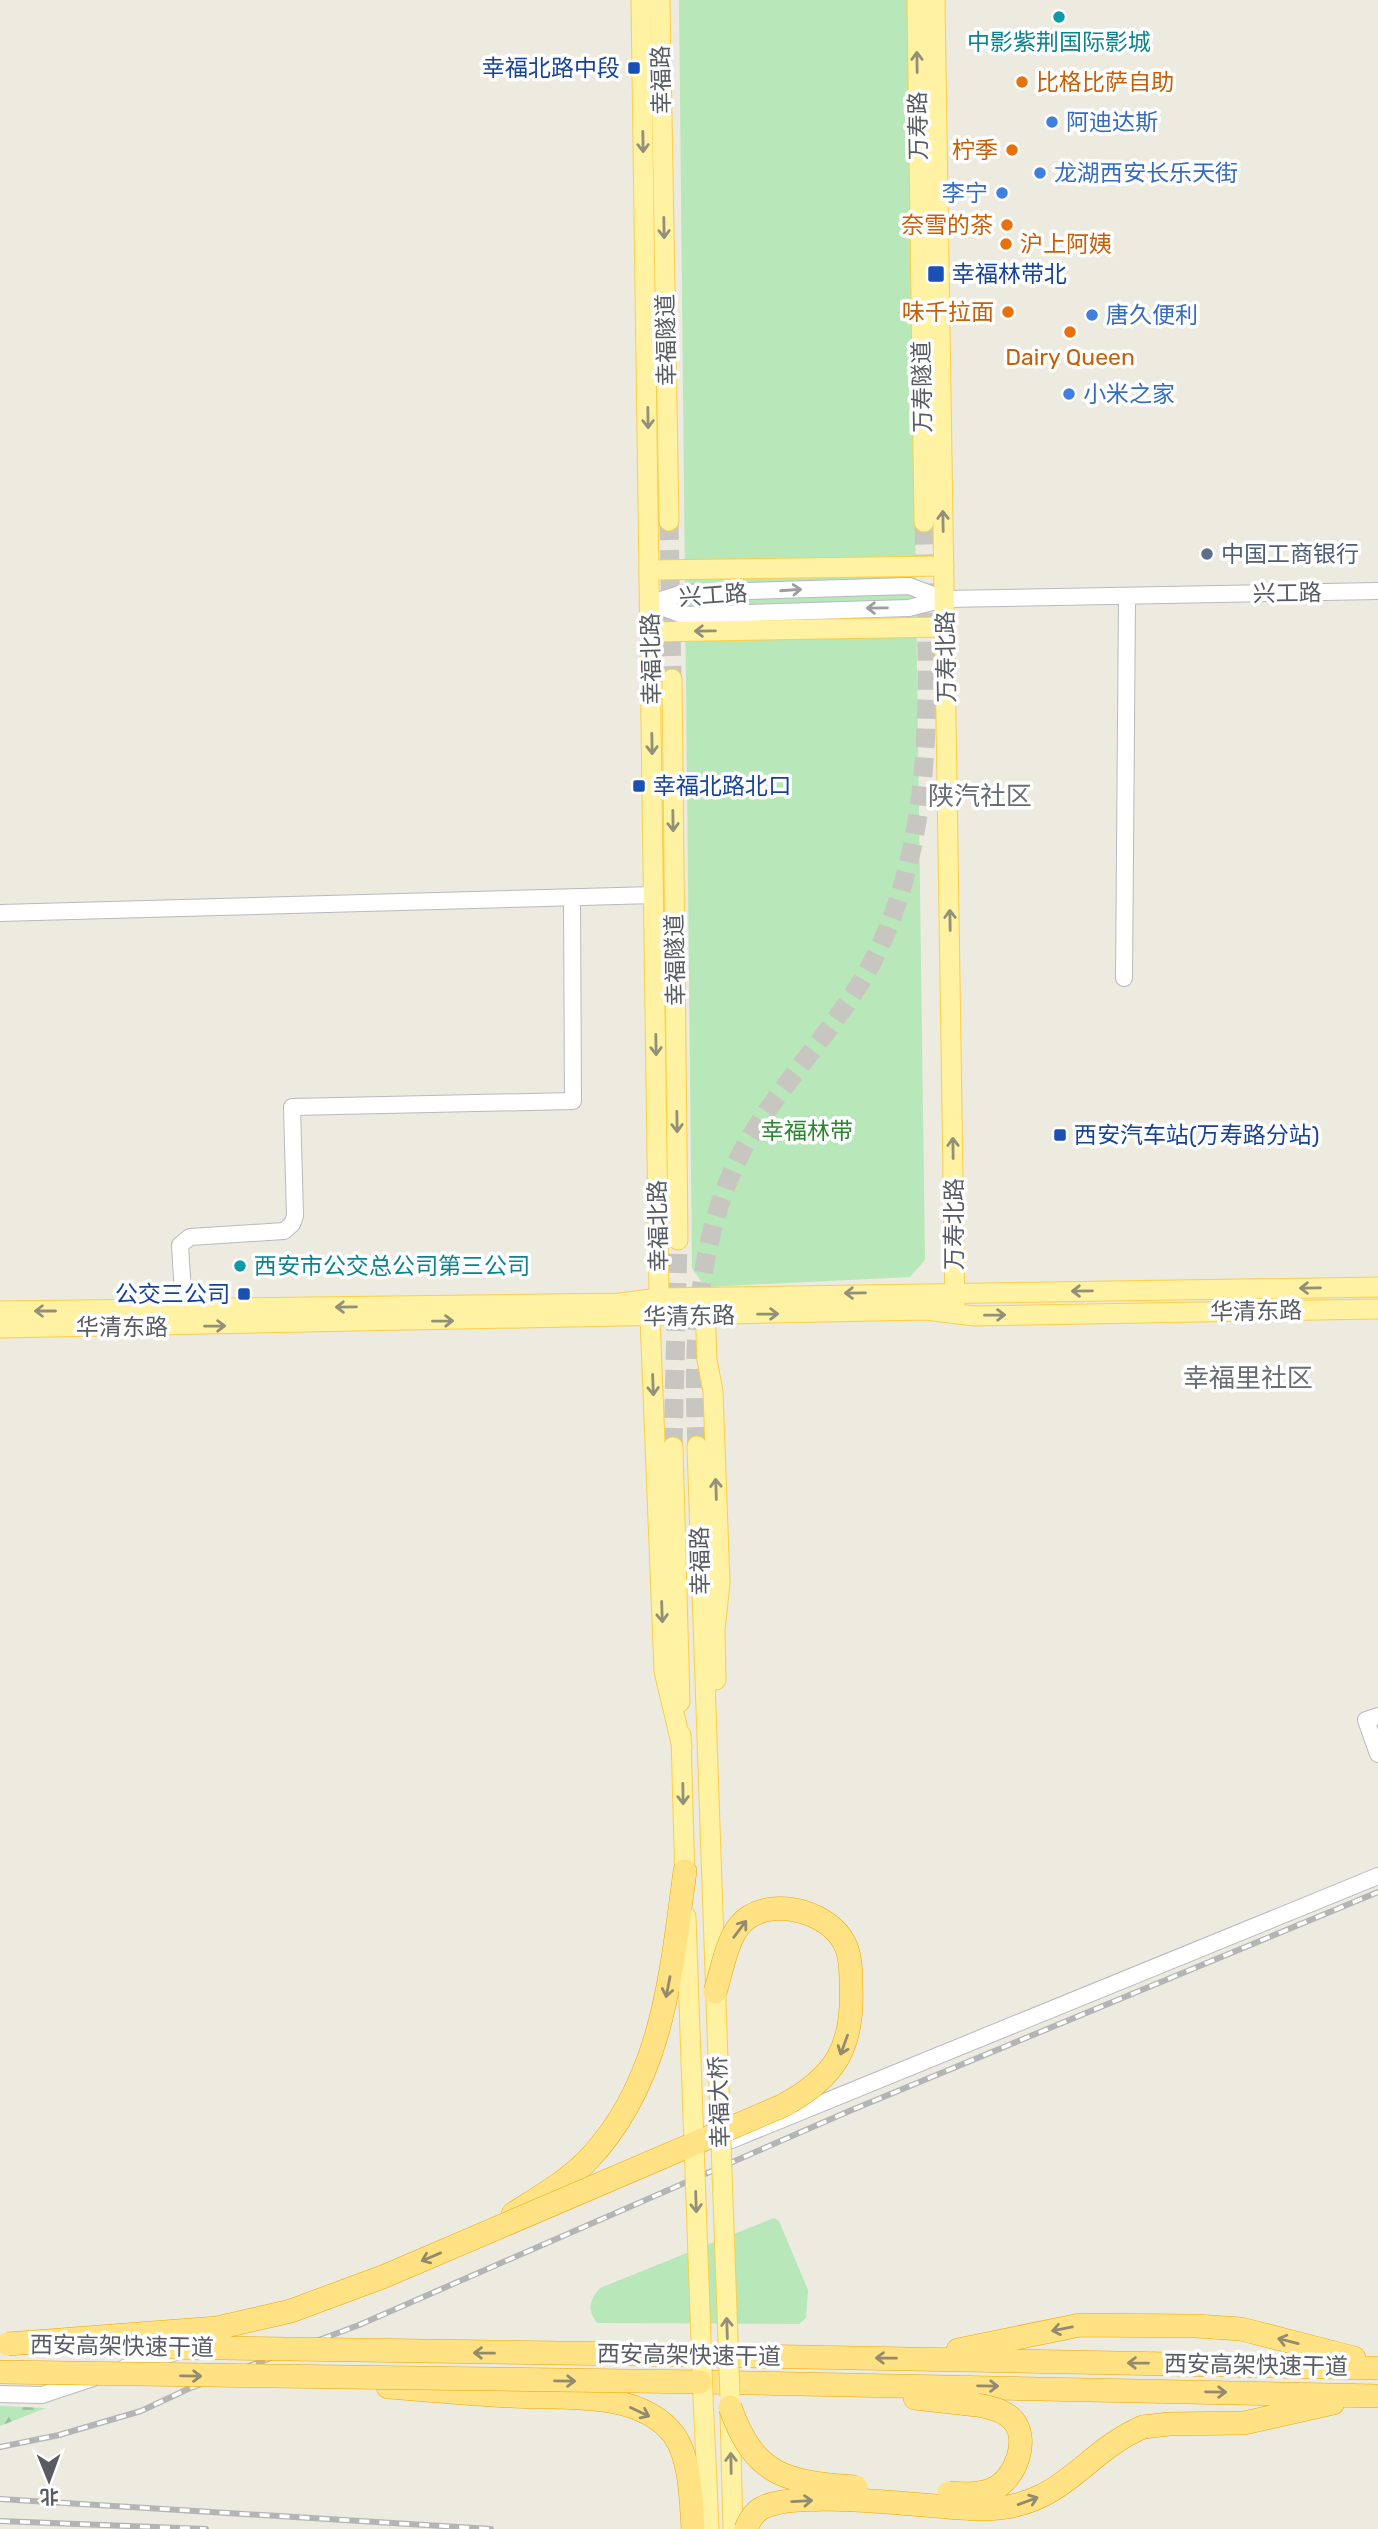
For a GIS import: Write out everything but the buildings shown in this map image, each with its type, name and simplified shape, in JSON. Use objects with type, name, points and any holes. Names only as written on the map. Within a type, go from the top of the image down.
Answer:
[{"type":"highway","points":[[480,2236],[585,2162],[637,2091],[657,2036],[669,1983],[685,1871]]},
{"type":"highway","points":[[4,2344],[160,2335],[217,2328],[266,2318],[345,2293],[782,2106],[822,2081],[834,2068],[848,2034],[852,1999],[846,1947],[834,1929],[813,1917],[790,1909],[771,1908],[752,1916],[734,1935],[715,1992]]},
{"type":"highway","points":[[927,2358],[1080,2325],[1241,2329],[1378,2362]]},
{"type":"highway","name":"西安高架快速干道","points":[[4,2344],[927,2358],[1378,2368]]},
{"type":"highway","name":"西安高架快速干道","points":[[0,2372],[777,2383],[1369,2396]]},
{"type":"highway","points":[[256,2377],[583,2399],[639,2410],[664,2425],[678,2442],[684,2463],[693,2529]]},
{"type":"highway","points":[[730,2407],[748,2449],[757,2459],[782,2474],[819,2484],[967,2494],[989,2491],[1001,2485],[1014,2469],[1019,2449],[1018,2432],[1011,2418],[997,2410],[977,2405],[777,2383]]},
{"type":"highway","points":[[746,2529],[759,2509],[774,2503],[796,2501],[842,2500],[972,2509],[1012,2507],[1062,2486],[1123,2438],[1143,2427],[1244,2423],[1369,2396]]},
{"type":"main road","name":"幸福北路","points":[[641,0],[659,1298],[650,1317]]},
{"type":"main road","name":"幸福路","points":[[660,0],[663,159]]},
{"type":"main road","points":[[919,0],[936,44]]},
{"type":"main road","name":"万寿路","points":[[919,0],[920,253]]},
{"type":"main road","name":"万寿北路","points":[[935,0],[955,1314]]},
{"type":"main road","points":[[642,96],[661,50]]},
{"type":"main road","name":"幸福隧道","points":[[663,159],[669,521]]},
{"type":"main road","name":"万寿隧道","points":[[920,253],[924,522]]},
{"type":"main road","points":[[650,570],[944,566]]},
{"type":"main road","points":[[651,632],[945,627]]},
{"type":"main road","name":"幸福隧道","points":[[672,679],[678,1240]]},
{"type":"main road","name":"华清东路","points":[[2,1315],[650,1317],[706,1306],[955,1293],[1378,1287]]},
{"type":"main road","name":"华清东路","points":[[2,1315],[606,1303],[659,1298],[706,1306],[926,1310],[955,1314],[1378,1309]]},
{"type":"main road","points":[[706,1306],[713,1391],[720,1584],[715,1630],[718,1771],[710,1851]]},
{"type":"main road","points":[[650,1317],[672,1674]]},
{"type":"main road","name":"幸福路","points":[[697,1446],[703,1676]]},
{"type":"main road","name":"幸福路","points":[[672,1674],[673,1447]]},
{"type":"main road","name":"幸福大桥","points":[[672,1674],[682,1746],[709,2529]]},
{"type":"main road","name":"幸福大桥","points":[[703,1676],[733,2529]]},
{"type":"street","name":"兴工路","points":[[651,603],[684,593],[895,586],[909,586],[944,599],[1378,591]]},
{"type":"street","points":[[1124,978],[1127,597]]},
{"type":"street","points":[[0,913],[654,895]]},
{"type":"street","points":[[184,1310],[180,1245],[184,1240],[190,1237],[284,1231],[292,1224],[295,1216],[292,1107],[573,1101],[572,898]]},
{"type":"street","points":[[1378,1716],[1366,1720],[1378,1754]]},
{"type":"street","points":[[606,2190],[1378,1876]]},
{"type":"street","points":[[0,2394],[42,2395],[248,2329]]},
{"type":"green space","name":"幸福林带","points":[[679,0],[908,0],[925,1260],[910,1277],[705,1287],[692,1268]]},
{"type":"green space","points":[[774,2218],[779,2221],[808,2290],[806,2318],[799,2324],[597,2323],[594,2318],[591,2305],[600,2288]]},
{"type":"green space","points":[[0,2406],[46,2408],[0,2426]]},
{"type":"tunnel","points":[[669,521],[672,679]]},
{"type":"tunnel","points":[[697,1446],[697,1327],[701,1287],[718,1209],[732,1172],[750,1137],[840,1014],[872,962],[903,886],[915,835],[926,731],[924,522]]},
{"type":"tunnel","points":[[673,1447],[678,1240]]},
{"type":"railway","points":[[0,2447],[59,2435],[141,2411],[188,2389],[359,2325],[847,2112],[1378,1892]]},
{"type":"railway","points":[[0,2499],[491,2529]]},
{"type":"railway","points":[[0,2521],[206,2529]]},
{"type":"place","name":"中影紫荆国际影城","points":[[1059,17]]},
{"type":"place","name":"幸福北路中段","points":[[634,68]]},
{"type":"place","name":"比格比萨自助","points":[[1022,82]]},
{"type":"place","name":"阿迪达斯","points":[[1052,122]]},
{"type":"place","name":"柠季","points":[[1012,150]]},
{"type":"place","name":"龙湖西安长乐天街","points":[[1040,173]]},
{"type":"place","name":"李宁","points":[[1002,193]]},
{"type":"place","name":"奈雪的茶","points":[[1007,225]]},
{"type":"place","name":"沪上阿姨","points":[[1006,244]]},
{"type":"place","name":"幸福林带北","points":[[936,274]]},
{"type":"place","name":"味千拉面","points":[[1008,312]]},
{"type":"place","name":"唐久便利","points":[[1092,315]]},
{"type":"place","name":"Dairy Queen","points":[[1070,332]]},
{"type":"place","name":"小米之家","points":[[1069,394]]},
{"type":"place","name":"中国工商银行","points":[[1207,554]]},
{"type":"place","name":"幸福北路北口","points":[[639,786]]},
{"type":"place","name":"西安汽车站(万寿路分站)","points":[[1060,1135]]},
{"type":"place","name":"西安市公交总公司第三公司","points":[[240,1266]]},
{"type":"place","name":"公交三公司","points":[[244,1294]]},
{"type":"district","name":"陕汽社区","points":[[980,796]]},
{"type":"district","name":"幸福里社区","points":[[1248,1378]]}]
